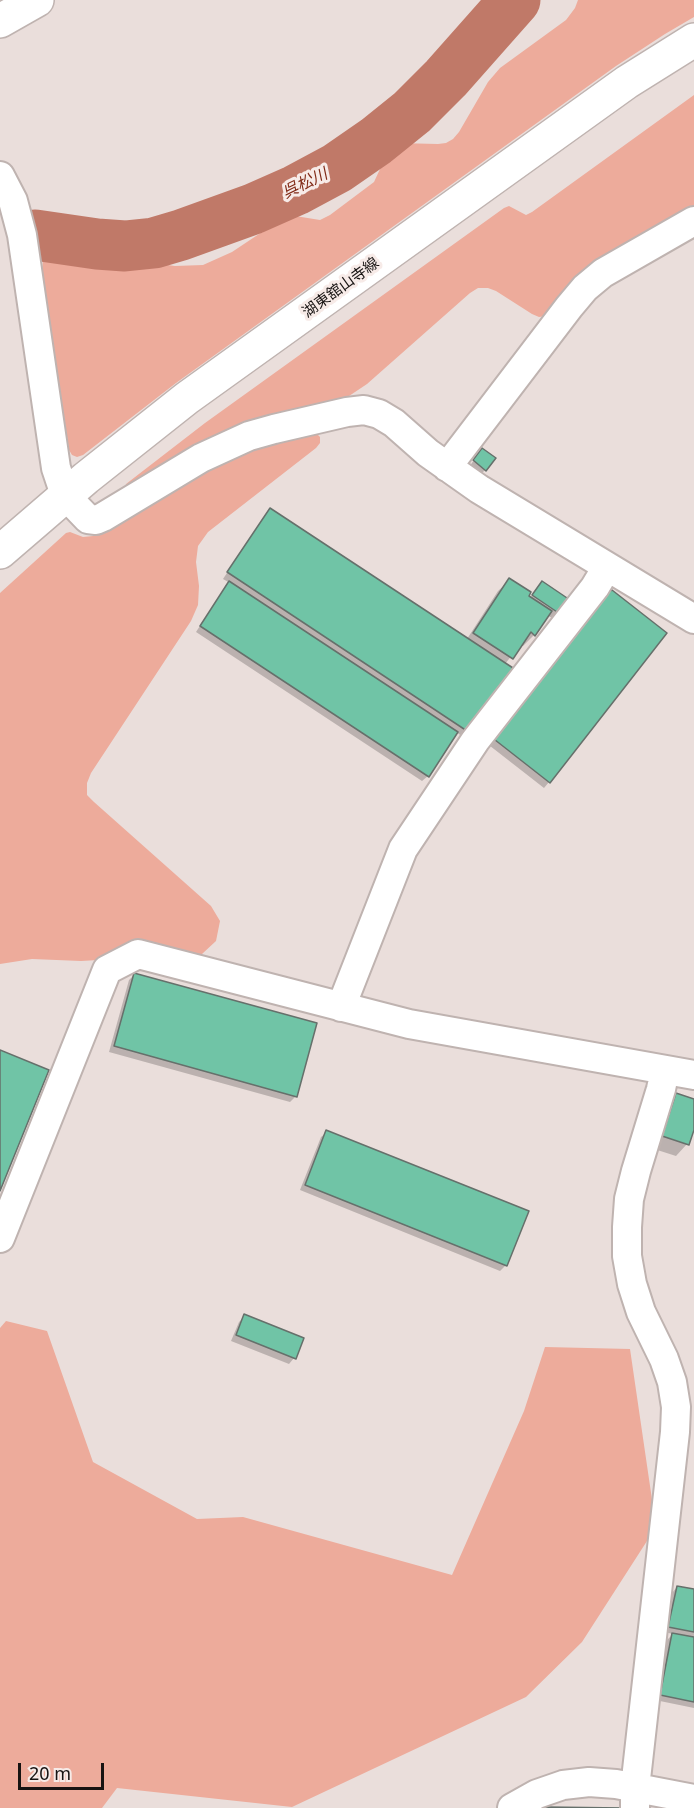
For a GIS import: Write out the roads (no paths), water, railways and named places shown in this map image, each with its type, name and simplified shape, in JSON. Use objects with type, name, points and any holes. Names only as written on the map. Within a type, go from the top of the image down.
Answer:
[{"type":"main road","points":[[0,21],[37,0]]},
{"type":"main road","name":"湖東舘山寺線","points":[[0,552],[136,437],[206,385],[627,82],[694,40]]},
{"type":"street","points":[[0,176],[12,201],[22,234],[56,468],[65,495],[88,519],[96,520],[103,517],[201,458],[241,439],[274,429],[364,410],[380,414],[394,423],[447,467],[479,489],[694,619]]},
{"type":"street","points":[[447,467],[585,288],[603,273],[694,220]]},
{"type":"street","points":[[341,1007],[403,849],[475,741],[595,587],[607,567]]},
{"type":"street","points":[[0,1238],[107,970],[138,954],[409,1024],[694,1075]]},
{"type":"street","points":[[635,1798],[676,1407],[664,1359],[641,1312],[632,1284],[627,1256],[627,1227],[629,1199],[665,1070]]},
{"type":"street","points":[[513,1808],[537,1794],[563,1785],[589,1782],[616,1784],[635,1798],[694,1799]]},
{"type":"waterway","name":"呉松川","points":[[35,235],[125,246],[154,243],[253,209],[296,190],[337,168],[412,112],[446,78],[515,0]]}]
